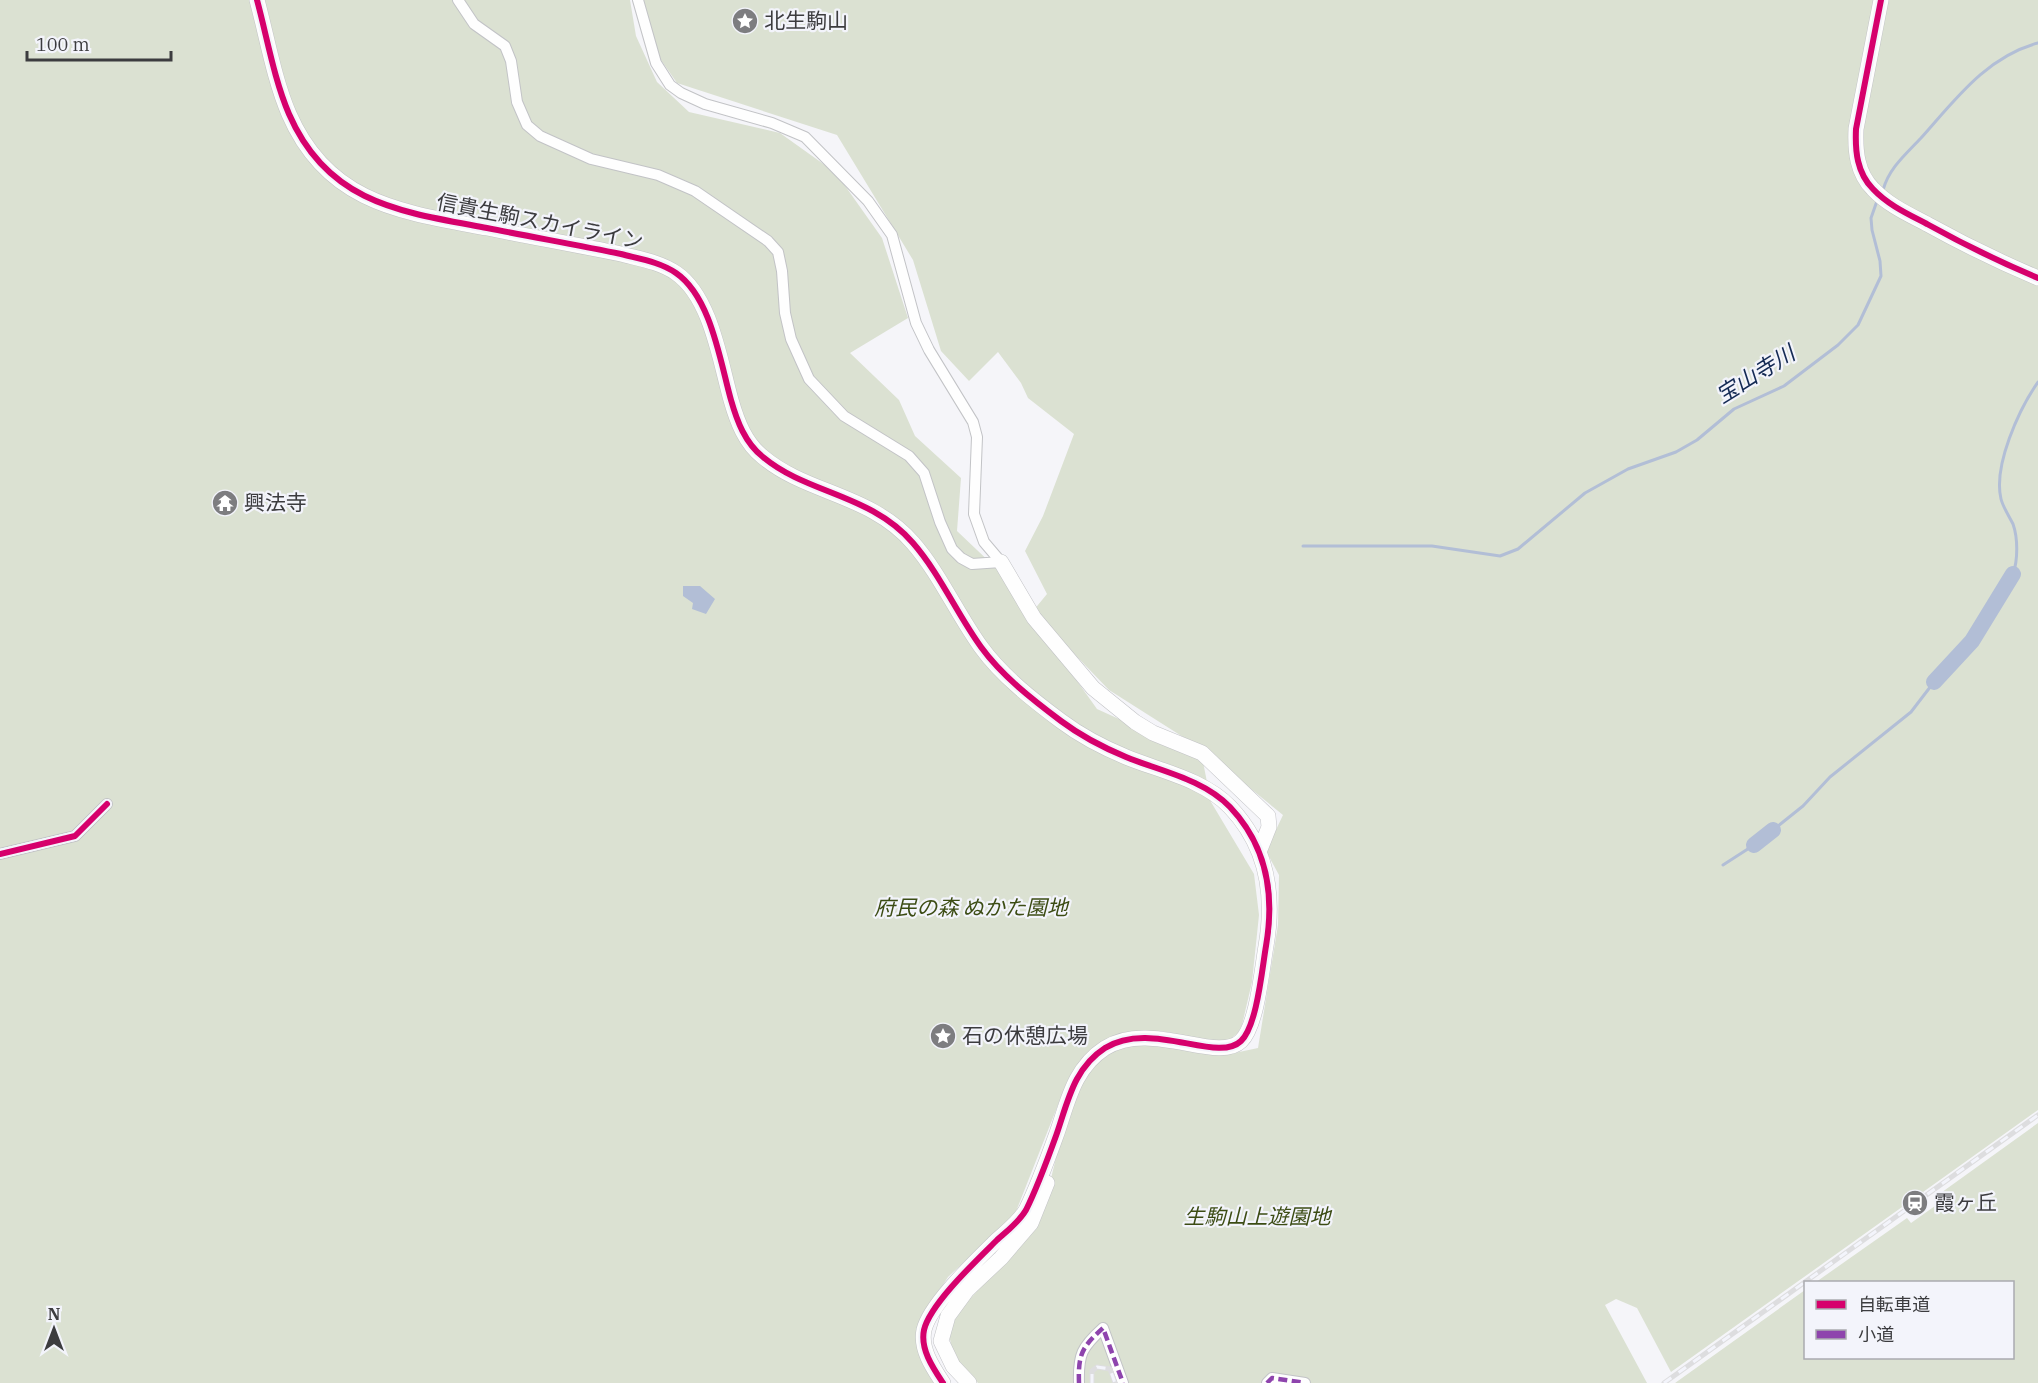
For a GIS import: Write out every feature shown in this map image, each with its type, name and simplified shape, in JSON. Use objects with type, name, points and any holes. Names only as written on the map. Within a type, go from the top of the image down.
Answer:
[{"type":"street","name":"信貴生駒スカイライン","points":[[257,0],[288,112],[311,152],[333,176],[363,196],[403,212],[621,254],[656,263],[675,272],[699,296],[707,316],[735,415],[744,435],[759,455],[780,470],[862,504],[888,521],[913,543],[983,650],[1004,673],[1058,719],[1087,739],[1202,785],[1228,805],[1248,830],[1259,852],[1270,889],[1270,913],[1254,1008],[1244,1037],[1239,1043],[1224,1049],[1148,1036],[1127,1039],[1106,1047],[1090,1060],[1072,1086],[1025,1212],[940,1301],[924,1328],[924,1350],[943,1383]]},
{"type":"street","points":[[459,0],[474,24],[505,46],[522,115],[527,125],[540,136],[591,159],[658,175],[680,184],[695,191],[768,241],[778,252],[783,271],[785,314],[791,339],[809,379],[844,416],[909,456],[924,473],[940,522],[952,549],[961,558],[972,564],[1001,562]]},
{"type":"street","points":[[638,0],[656,63],[670,85],[705,105],[772,123],[805,137],[868,201],[892,235],[916,323],[929,350],[973,422],[977,437],[974,514],[984,542],[1001,562],[1034,618],[1057,649],[1093,688],[1144,728],[1202,753],[1268,816],[1269,827],[1259,852]]},
{"type":"street","points":[[1881,0],[1856,129],[1855,149],[1860,168],[1872,188],[1891,204],[1972,249],[2038,278]]},
{"type":"street","points":[[0,854],[75,836],[107,804]]},
{"type":"street","points":[[969,1383],[953,1366],[941,1341],[948,1316],[967,1290],[1001,1258],[1031,1223],[1054,1163],[1059,1145],[1056,1134]]},
{"type":"street","points":[[1079,1383],[1079,1366],[1084,1344],[1103,1328],[1123,1383]]},
{"type":"street","points":[[1267,1383],[1272,1378],[1305,1383]]},
{"type":"green space","name":"府民の森 ぬかた園地","points":[[0,0],[630,0],[636,36],[657,82],[689,112],[780,133],[836,173],[882,238],[908,318],[850,353],[899,400],[915,436],[961,478],[957,531],[997,569],[1097,709],[1176,745],[1203,762],[1211,802],[1254,874],[1259,915],[1252,982],[1238,1033],[1229,1040],[1219,1042],[1161,1031],[1144,1031],[1075,1071],[1067,1082],[1015,1214],[948,1277],[919,1322],[937,1383],[0,1383]]},
{"type":"green space","name":"生駒山上遊園地","points":[[643,0],[2038,0],[2038,1110],[1671,1372],[1637,1308],[1616,1299],[1605,1305],[1647,1383],[978,1383],[954,1357],[949,1335],[957,1313],[1025,1239],[1043,1211],[1067,1113],[1091,1067],[1121,1046],[1160,1040],[1225,1055],[1258,1048],[1278,925],[1279,875],[1266,851],[1283,815],[1202,749],[1109,690],[1033,611],[1047,594],[1025,551],[1043,516],[1074,434],[1028,398],[1021,383],[998,352],[969,381],[941,351],[913,260],[837,135],[677,83],[654,50]]},
{"type":"green space","points":[[2038,1123],[2038,1383],[1675,1383],[1804,1291],[1804,1359],[2014,1359],[2014,1281],[1817,1281],[1907,1218],[1911,1223],[1942,1201],[1938,1195]]},
{"type":"water","points":[[683,586],[700,586],[715,599],[706,614],[692,609],[693,603],[683,596]]},
{"type":"waterway","name":"宝山寺川","points":[[1883,190],[1889,175],[1899,162],[1959,95],[1987,69],[2003,58],[2038,43]]},
{"type":"waterway","name":"宝山寺川","points":[[1303,546],[1432,546],[1500,556],[1518,549],[1585,493],[1628,469],[1676,452],[1697,440],[1734,409],[1784,386],[1838,345],[1858,325],[1881,276],[1871,218],[1877,201]]},
{"type":"waterway","name":"宝山寺川","points":[[2013,574],[2017,542],[2013,524],[2001,499],[2001,471],[2009,438],[2023,407],[2038,382]]},
{"type":"waterway","name":"宝山寺川","points":[[1934,682],[1972,641],[2013,574]]},
{"type":"waterway","name":"宝山寺川","points":[[1773,830],[1803,806],[1830,777],[1911,712],[1934,682]]},
{"type":"waterway","name":"宝山寺川","points":[[1754,845],[1773,830]]},
{"type":"waterway","name":"宝山寺川","points":[[1723,865],[1754,845]]},
{"type":"railway","points":[[1806,1281],[2038,1115]]},
{"type":"railway","points":[[1664,1383],[1804,1283]]},
{"type":"railway","points":[[1092,1383],[1092,1371],[1097,1367],[1110,1369],[1115,1383]]},
{"type":"marked path","points":[[1079,1383],[1079,1365],[1083,1352],[1103,1328],[1123,1383]]},
{"type":"marked path","points":[[1267,1383],[1272,1378],[1305,1383]]},
{"type":"cycle path","points":[[257,0],[275,72],[289,114],[305,144],[324,168],[346,185],[371,199],[397,209],[621,254],[657,263],[676,273],[698,297],[706,313],[736,416],[751,445],[763,457],[799,479],[859,504],[896,527],[923,555],[981,647],[1018,687],[1076,732],[1092,741],[1126,757],[1181,777],[1219,797],[1243,822],[1260,854],[1268,889],[1269,927],[1258,996],[1247,1034],[1241,1041],[1230,1047],[1216,1048],[1162,1039],[1123,1040],[1105,1048],[1086,1065],[1069,1097],[1026,1210],[944,1295],[928,1319],[924,1330],[924,1344],[928,1358],[943,1383]]},
{"type":"cycle path","points":[[1881,0],[1856,129],[1857,153],[1863,176],[1879,195],[1898,209],[1968,246],[2038,278]]},
{"type":"cycle path","points":[[0,854],[75,836],[107,804]]},
{"type":"place","name":"北生駒山","points":[[745,21]]},
{"type":"place","name":"興法寺","points":[[225,503]]},
{"type":"place","name":"石の休憩広場","points":[[943,1036]]},
{"type":"place","name":"霞ヶ丘","points":[[1915,1203]]}]
